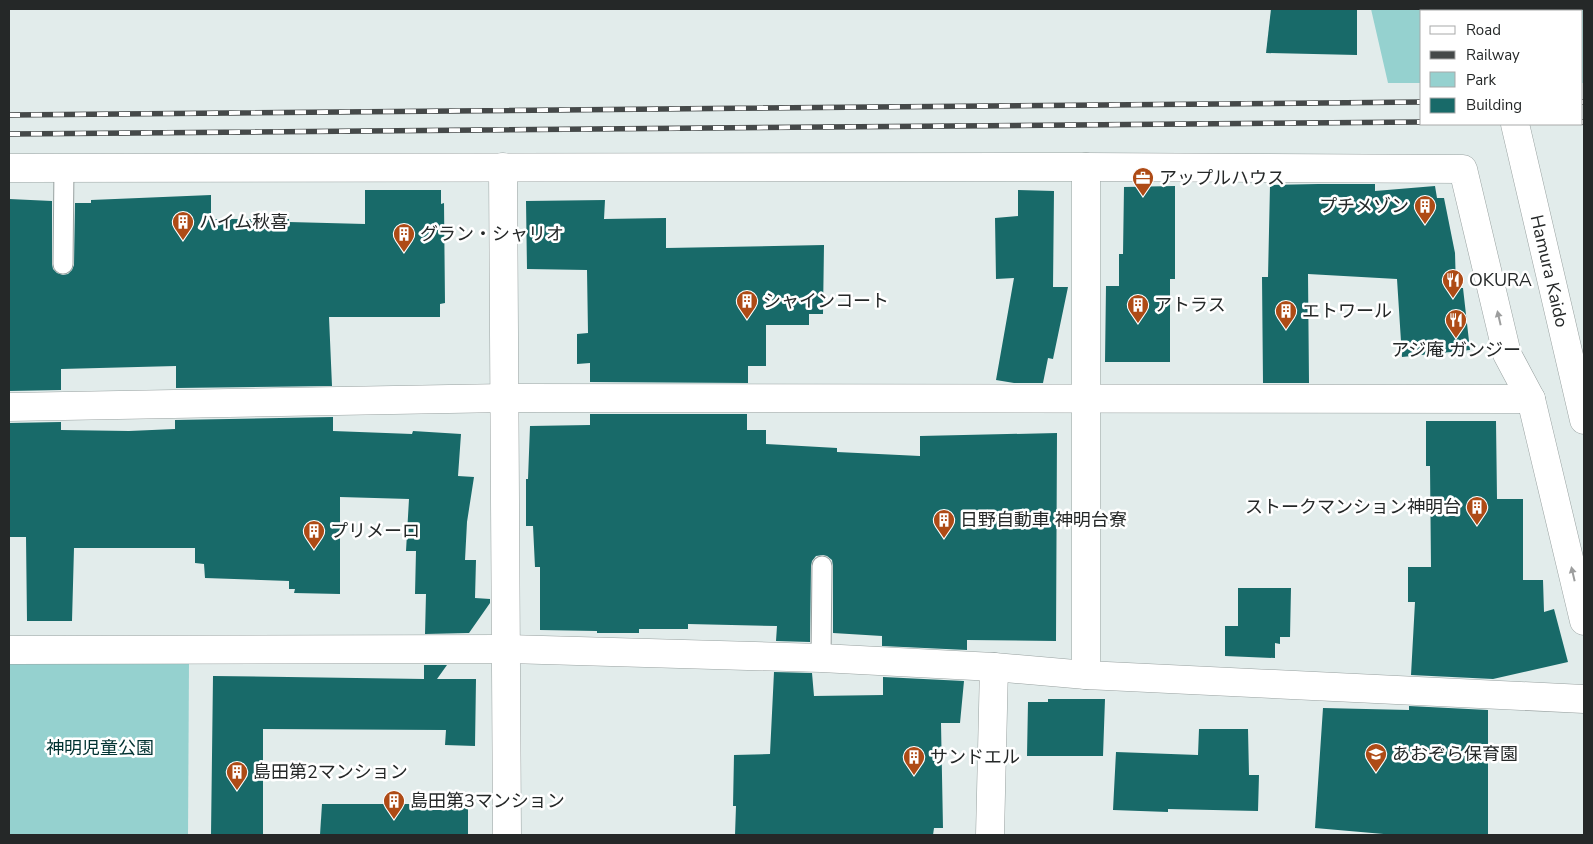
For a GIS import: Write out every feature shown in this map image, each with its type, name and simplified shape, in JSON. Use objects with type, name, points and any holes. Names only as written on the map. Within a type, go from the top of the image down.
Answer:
[{"type":"street","name":"Hamura Kaido","points":[[1515,125],[1584,420]]},
{"type":"street","points":[[503,167],[505,649],[508,835]]},
{"type":"street","points":[[1086,167],[1086,675]]},
{"type":"street","points":[[9,168],[1086,167],[1463,169],[1507,354],[1531,399],[1584,621]]},
{"type":"street","points":[[9,407],[505,398],[1531,399]]},
{"type":"street","points":[[9,650],[505,649],[821,658],[994,667],[1086,675],[1584,699]]},
{"type":"street","points":[[990,835],[994,667]]},
{"type":"lane","points":[[63,264],[64,167]]},
{"type":"lane","points":[[821,658],[822,566]]},
{"type":"green space","points":[[1371,9],[1584,9],[1584,83],[1583,10],[1420,10],[1420,83],[1388,83]]},
{"type":"green space","name":"神明児童公園","points":[[9,660],[189,663],[188,835],[9,835]]},
{"type":"building","points":[[1271,9],[1357,9],[1357,55],[1266,53]]},
{"type":"building","points":[[1375,184],[1375,191],[1435,186],[1437,198],[1444,198],[1455,253],[1456,288],[1463,288],[1470,350],[1402,357],[1397,279],[1308,274],[1309,383],[1263,383],[1262,277],[1268,277],[1270,185]]},
{"type":"building","points":[[1175,186],[1175,279],[1170,279],[1170,362],[1105,362],[1106,286],[1119,286],[1119,254],[1123,254],[1124,187]]},
{"type":"building","points":[[365,190],[441,190],[441,204],[444,203],[445,303],[440,304],[440,317],[329,317],[332,386],[176,388],[176,366],[61,369],[61,390],[9,391],[9,199],[52,201],[52,264],[53,269],[57,273],[63,275],[68,274],[74,265],[75,203],[91,203],[91,200],[211,195],[211,219],[289,219],[289,222],[365,224]]},
{"type":"building","points":[[1018,190],[1054,191],[1053,287],[1068,287],[1053,359],[1048,358],[1043,383],[1014,383],[996,380],[1014,278],[996,279],[995,218],[1018,216]]},
{"type":"building","points":[[605,200],[604,219],[666,218],[666,248],[824,245],[823,314],[809,314],[809,325],[766,325],[766,366],[748,366],[748,383],[590,382],[590,363],[577,364],[577,334],[588,333],[587,270],[527,269],[526,201]]},
{"type":"building","points":[[590,414],[747,414],[747,430],[766,430],[766,444],[837,448],[837,452],[920,456],[920,436],[1057,433],[1056,641],[967,640],[967,650],[882,646],[882,636],[833,633],[833,566],[832,560],[823,555],[816,556],[811,566],[810,642],[776,641],[777,626],[688,624],[688,629],[639,629],[639,633],[540,630],[540,567],[535,567],[533,526],[526,526],[526,479],[528,479],[530,426],[590,425]]},
{"type":"building","points":[[333,417],[333,431],[412,434],[413,431],[461,434],[458,476],[474,477],[467,522],[465,560],[476,560],[475,598],[490,599],[490,603],[469,633],[425,634],[426,594],[415,594],[416,551],[406,551],[409,499],[340,497],[340,594],[294,593],[295,589],[289,589],[289,581],[205,578],[204,564],[195,563],[195,548],[74,548],[72,621],[27,621],[26,537],[9,537],[9,423],[61,422],[61,430],[129,431],[175,429],[175,420]]},
{"type":"building","points":[[1426,421],[1496,421],[1497,499],[1523,499],[1523,580],[1543,580],[1544,612],[1554,609],[1568,662],[1493,679],[1411,675],[1415,602],[1408,602],[1408,567],[1431,567],[1430,466],[1426,466]]},
{"type":"building","points":[[1238,588],[1291,588],[1290,637],[1280,637],[1280,644],[1275,643],[1275,658],[1225,656],[1225,626],[1238,626]]},
{"type":"building","name":"島田第2マンション","points":[[424,665],[447,665],[437,679],[476,679],[475,746],[445,745],[446,730],[263,729],[263,835],[211,835],[213,676],[424,679]]},
{"type":"building","points":[[774,672],[812,673],[814,696],[883,695],[883,677],[964,681],[960,723],[941,723],[943,828],[934,828],[933,835],[735,835],[736,806],[733,806],[734,755],[770,754]]},
{"type":"building","points":[[1048,699],[1105,699],[1103,756],[1027,756],[1028,702],[1048,702]]},
{"type":"building","name":"あおぞら保育園","points":[[1409,706],[1488,710],[1488,835],[1395,835],[1315,828],[1323,708],[1409,710]]},
{"type":"building","points":[[1199,729],[1248,729],[1249,775],[1259,775],[1258,811],[1168,809],[1168,812],[1113,810],[1116,752],[1198,755]]},
{"type":"building","name":"島田第3マンション","points":[[322,804],[468,804],[468,835],[320,835]]},
{"type":"railway","points":[[9,115],[1420,102]]},
{"type":"railway","points":[[9,134],[1420,122]]},
{"type":"place","name":"アップルハウス","points":[[1143,197]]},
{"type":"place","name":"プチメゾン","points":[[1425,225]]},
{"type":"place","name":"ハイム秋喜","points":[[183,241]]},
{"type":"place","name":"グラン・シャリオ","points":[[404,253]]},
{"type":"place","name":"OKURA","points":[[1453,299]]},
{"type":"place","name":"シャインコート","points":[[747,320]]},
{"type":"place","name":"アトラス","points":[[1138,324]]},
{"type":"place","name":"エトワール","points":[[1286,330]]},
{"type":"place","name":"アジ庵 ガンジー","points":[[1456,339]]},
{"type":"place","name":"ストークマンション神明台","points":[[1477,526]]},
{"type":"place","name":"日野自動車 神明台寮","points":[[944,539]]},
{"type":"place","name":"プリメーロ","points":[[314,550]]},
{"type":"place","name":"あおぞら保育園","points":[[1376,773]]},
{"type":"place","name":"サンドエル","points":[[914,776]]},
{"type":"place","name":"島田第2マンション","points":[[237,791]]},
{"type":"place","name":"島田第3マンション","points":[[394,820]]}]
